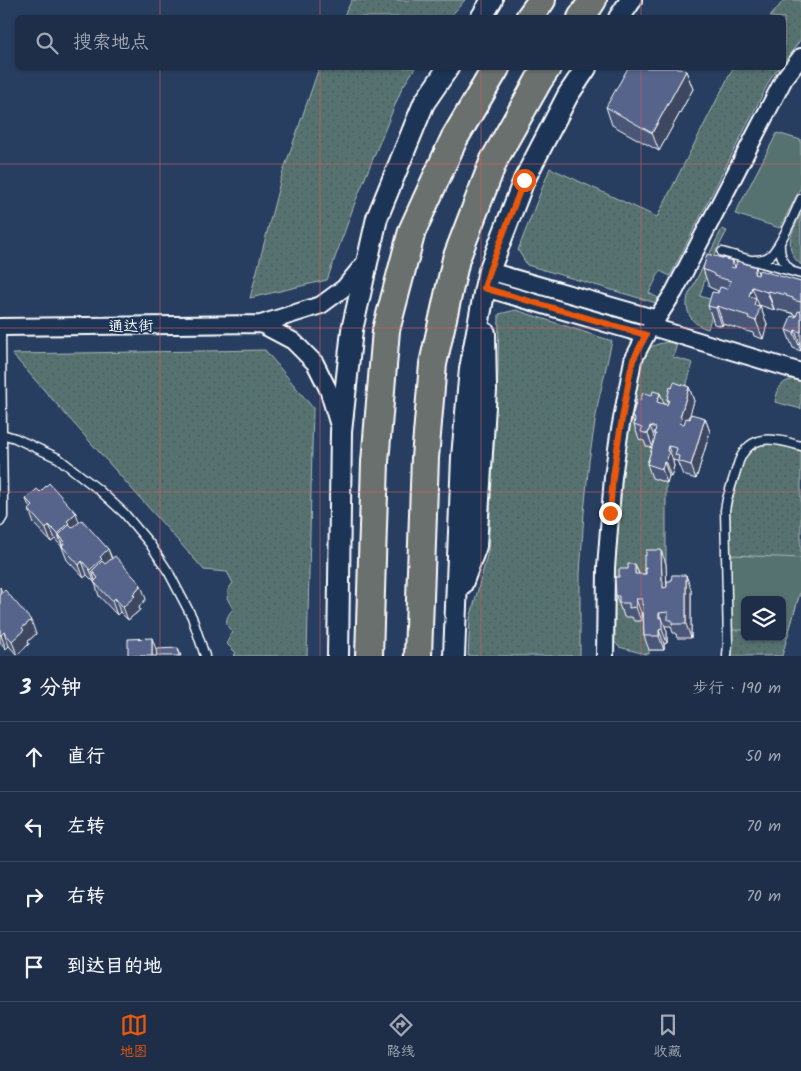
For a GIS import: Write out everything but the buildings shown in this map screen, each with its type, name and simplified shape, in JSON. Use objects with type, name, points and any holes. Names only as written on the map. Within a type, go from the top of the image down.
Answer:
[{"type":"highway","points":[[532,15],[542,0]]},
{"type":"highway","points":[[583,15],[593,0]]},
{"type":"highway","points":[[369,656],[375,462],[386,330],[412,231],[454,139],[495,70]]},
{"type":"highway","points":[[418,656],[424,458],[433,364],[456,259],[494,160],[546,70]]},
{"type":"street","points":[[483,15],[492,0]]},
{"type":"street","points":[[621,15],[630,0]]},
{"type":"street","points":[[606,656],[606,568],[613,477],[631,366],[638,349],[674,292],[784,79],[801,57]]},
{"type":"street","points":[[338,656],[341,432],[352,330],[377,218],[424,103],[447,70]]},
{"type":"street","points":[[454,656],[462,457],[470,369],[487,280],[524,180],[568,95],[585,70]]},
{"type":"street","points":[[261,324],[322,305],[344,288],[368,258]]},
{"type":"street","points":[[487,280],[801,372]]},
{"type":"street","points":[[261,324],[293,341],[315,363],[328,389],[341,432]]},
{"type":"street","name":"通达街","points":[[1,327],[261,324]]},
{"type":"lane","points":[[753,260],[762,260],[773,254],[801,199]]},
{"type":"lane","points":[[780,241],[782,259],[787,266],[798,274]]},
{"type":"lane","points":[[722,252],[798,274]]},
{"type":"lane","points":[[0,522],[3,517],[1,327]]},
{"type":"lane","points":[[2,434],[58,458],[99,490],[124,513],[150,544],[169,573],[192,617],[205,656]]},
{"type":"lane","points":[[726,656],[728,643],[725,510],[741,456],[747,448],[762,440],[776,439],[801,446]]},
{"type":"green space","points":[[352,0],[465,0],[452,15],[344,15]]},
{"type":"green space","points":[[784,0],[801,0],[801,39],[786,59],[786,15],[772,15]]},
{"type":"green space","points":[[318,70],[414,70],[402,88],[356,200],[327,280],[250,298],[281,178]]},
{"type":"green space","points":[[732,70],[777,70],[772,76],[670,276],[660,271],[649,293],[660,299],[656,303],[527,265],[518,250],[550,168],[657,217]]},
{"type":"green space","points":[[777,133],[801,140],[801,187],[780,228],[735,214]]},
{"type":"green space","points":[[801,214],[801,265],[795,259],[790,246],[792,234]]},
{"type":"green space","points":[[722,229],[727,231],[709,265],[700,296],[716,301],[708,329],[702,327],[690,317],[687,302],[688,296]]},
{"type":"green space","points":[[516,310],[612,341],[598,403],[589,461],[580,574],[580,656],[468,656],[470,619],[488,552],[498,372],[499,314]]},
{"type":"green space","points":[[669,342],[677,344],[673,357],[693,363],[658,480],[666,482],[666,564],[663,564],[664,650],[649,650],[649,654],[645,654],[619,647],[613,640],[615,529],[619,487],[636,377],[645,352],[659,344]]},
{"type":"green space","points":[[265,350],[313,408],[307,656],[233,656],[236,653],[227,644],[230,635],[233,633],[228,627],[227,621],[228,615],[233,609],[227,598],[229,588],[233,583],[227,572],[204,570],[12,354]]},
{"type":"green space","points":[[794,379],[801,381],[801,409],[775,402],[782,384]]},
{"type":"green space","points":[[764,444],[776,444],[801,451],[801,589],[782,656],[732,656],[730,510],[743,462],[754,449]]},
{"type":"green space","points":[[731,555],[801,558],[801,589],[789,631],[786,631],[786,596],[741,596],[741,630],[732,630]]},
{"type":"route","points":[[524,180],[484,288],[646,335],[633,360],[630,373],[613,477],[610,513]]}]
